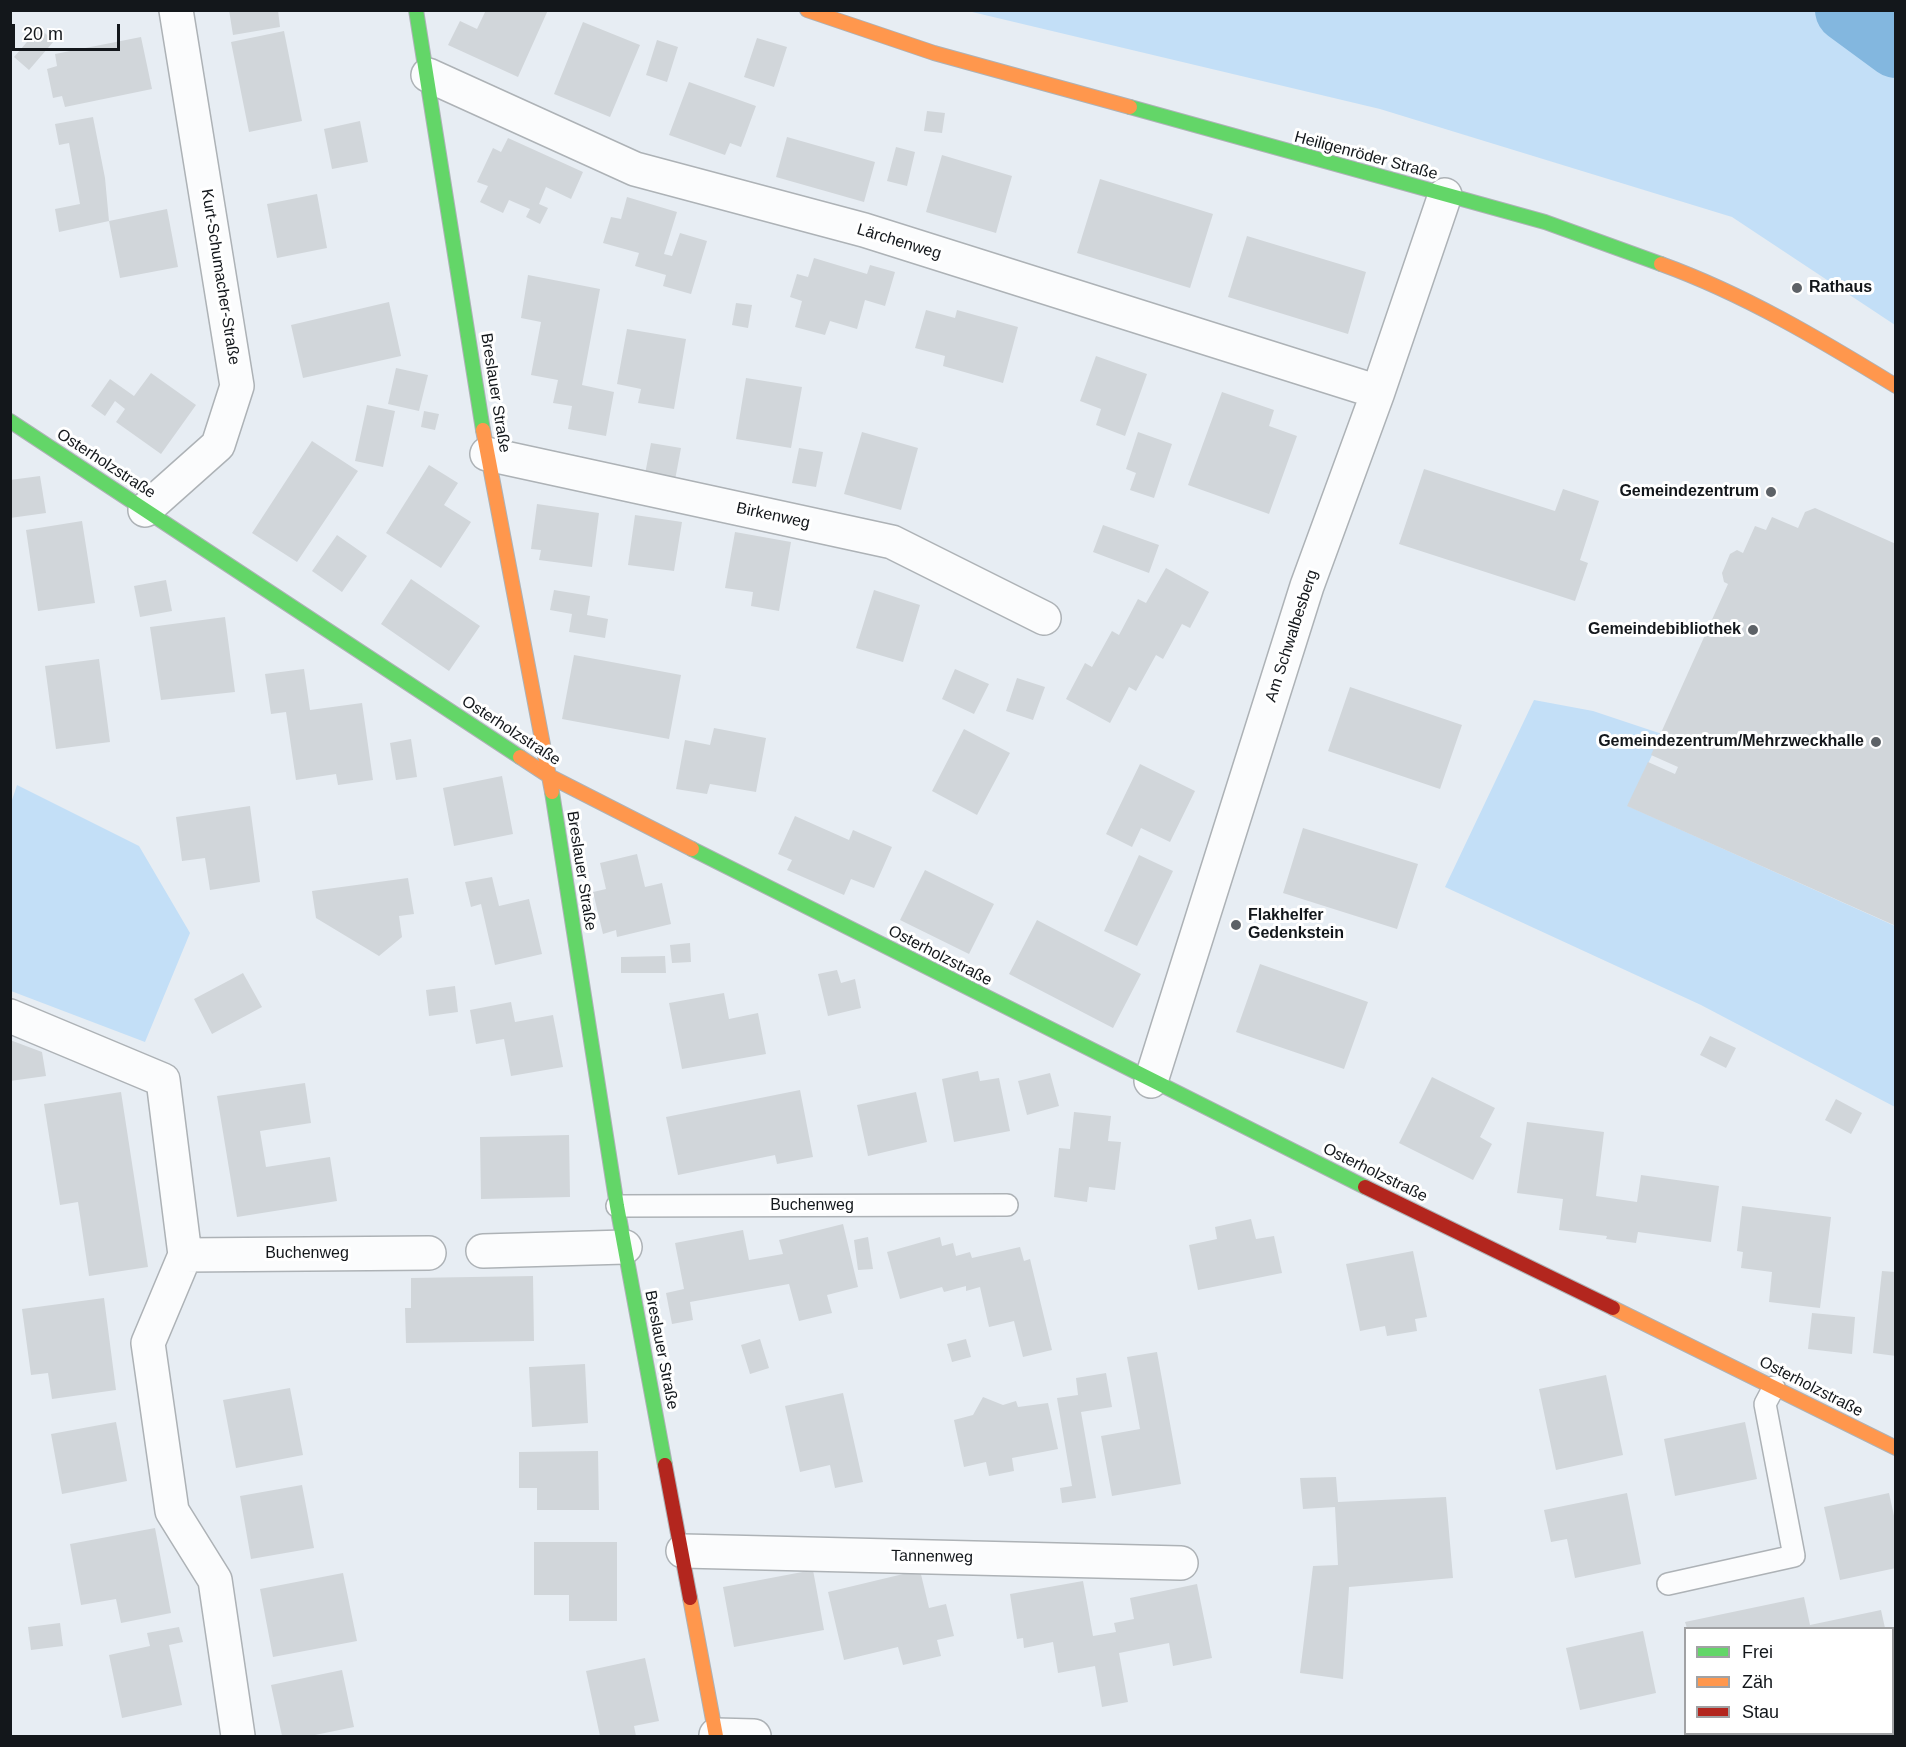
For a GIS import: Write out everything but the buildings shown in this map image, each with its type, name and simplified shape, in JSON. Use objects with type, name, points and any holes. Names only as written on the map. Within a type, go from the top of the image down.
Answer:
[{"type":"street","name":"Kurt-Schumacher-Straße","points":[[145,510],[218,445],[237,386],[176,10]]},
{"type":"street","name":"Breslauer Straße","points":[[416,10],[487,454],[549,776],[617,1206],[716,1736]]},
{"type":"street","name":"Heiligenröder Straße","points":[[807,10],[934,53],[1545,222],[1685,273],[1812,335],[1896,386]]},
{"type":"street","name":"Lärchenweg","points":[[428,75],[635,169],[864,230],[1378,392]]},
{"type":"street","name":"Am Schwalbesberg","points":[[1151,1081],[1307,586],[1378,392],[1445,195]]},
{"type":"street","name":"Osterholzstraße","points":[[10,421],[549,776],[1151,1081],[1896,1448]]},
{"type":"street","name":"Birkenweg","points":[[487,454],[892,542],[1044,618]]},
{"type":"street","points":[[10,1016],[163,1080],[185,1255],[148,1343],[172,1511],[215,1580],[238,1737]]},
{"type":"street","points":[[483,1251],[625,1247]]},
{"type":"street","name":"Buchenweg","points":[[185,1255],[429,1253]]},
{"type":"street","name":"Tannenweg","points":[[683,1551],[1181,1563]]},
{"type":"street","points":[[716,1736],[754,1737]]},
{"type":"lane","name":"Buchenweg","points":[[617,1206],[1007,1205]]},
{"type":"lane","points":[[1668,1584],[1794,1556],[1765,1404],[1774,1387]]},
{"type":"shaded area","points":[[968,11],[1895,11],[1895,325],[1732,217],[1380,109]]},
{"type":"shaded area","points":[[1534,700],[1593,711],[1662,734],[1628,806],[1895,926],[1895,1107],[1701,1005],[1445,887]]},
{"type":"shaded area","points":[[17,785],[139,846],[190,933],[145,1042],[11,991],[10,806]]},
{"type":"waterway","points":[[1847,10],[1896,46]]},
{"type":"traffic: fast","points":[[416,10],[483,430]]},
{"type":"traffic: fast","points":[[1130,107],[1545,222],[1661,264]]},
{"type":"traffic: fast","points":[[10,421],[520,757]]},
{"type":"traffic: fast","points":[[552,792],[617,1206],[665,1465]]},
{"type":"traffic: fast","points":[[692,849],[1365,1187]]},
{"type":"traffic: slow","points":[[807,10],[934,53],[1130,107]]},
{"type":"traffic: slow","points":[[1661,264],[1752,304],[1811,335],[1896,386]]},
{"type":"traffic: slow","points":[[483,430],[552,792]]},
{"type":"traffic: slow","points":[[520,757],[549,776],[692,849]]},
{"type":"traffic: slow","points":[[1613,1308],[1896,1448]]},
{"type":"traffic: slow","points":[[690,1598],[716,1736]]},
{"type":"traffic: jam","points":[[1365,1187],[1613,1308]]},
{"type":"traffic: jam","points":[[665,1465],[690,1598]]},
{"type":"place","name":"Rathaus","points":[[1797,288]]},
{"type":"place","name":"Gemeindezentrum","points":[[1771,492]]},
{"type":"place","name":"Gemeindebibliothek","points":[[1753,630]]},
{"type":"place","name":"Gemeindezentrum/Mehrzweckhalle","points":[[1876,742]]},
{"type":"place","name":"Flakhelfer Gedenkstein","points":[[1236,925]]}]
